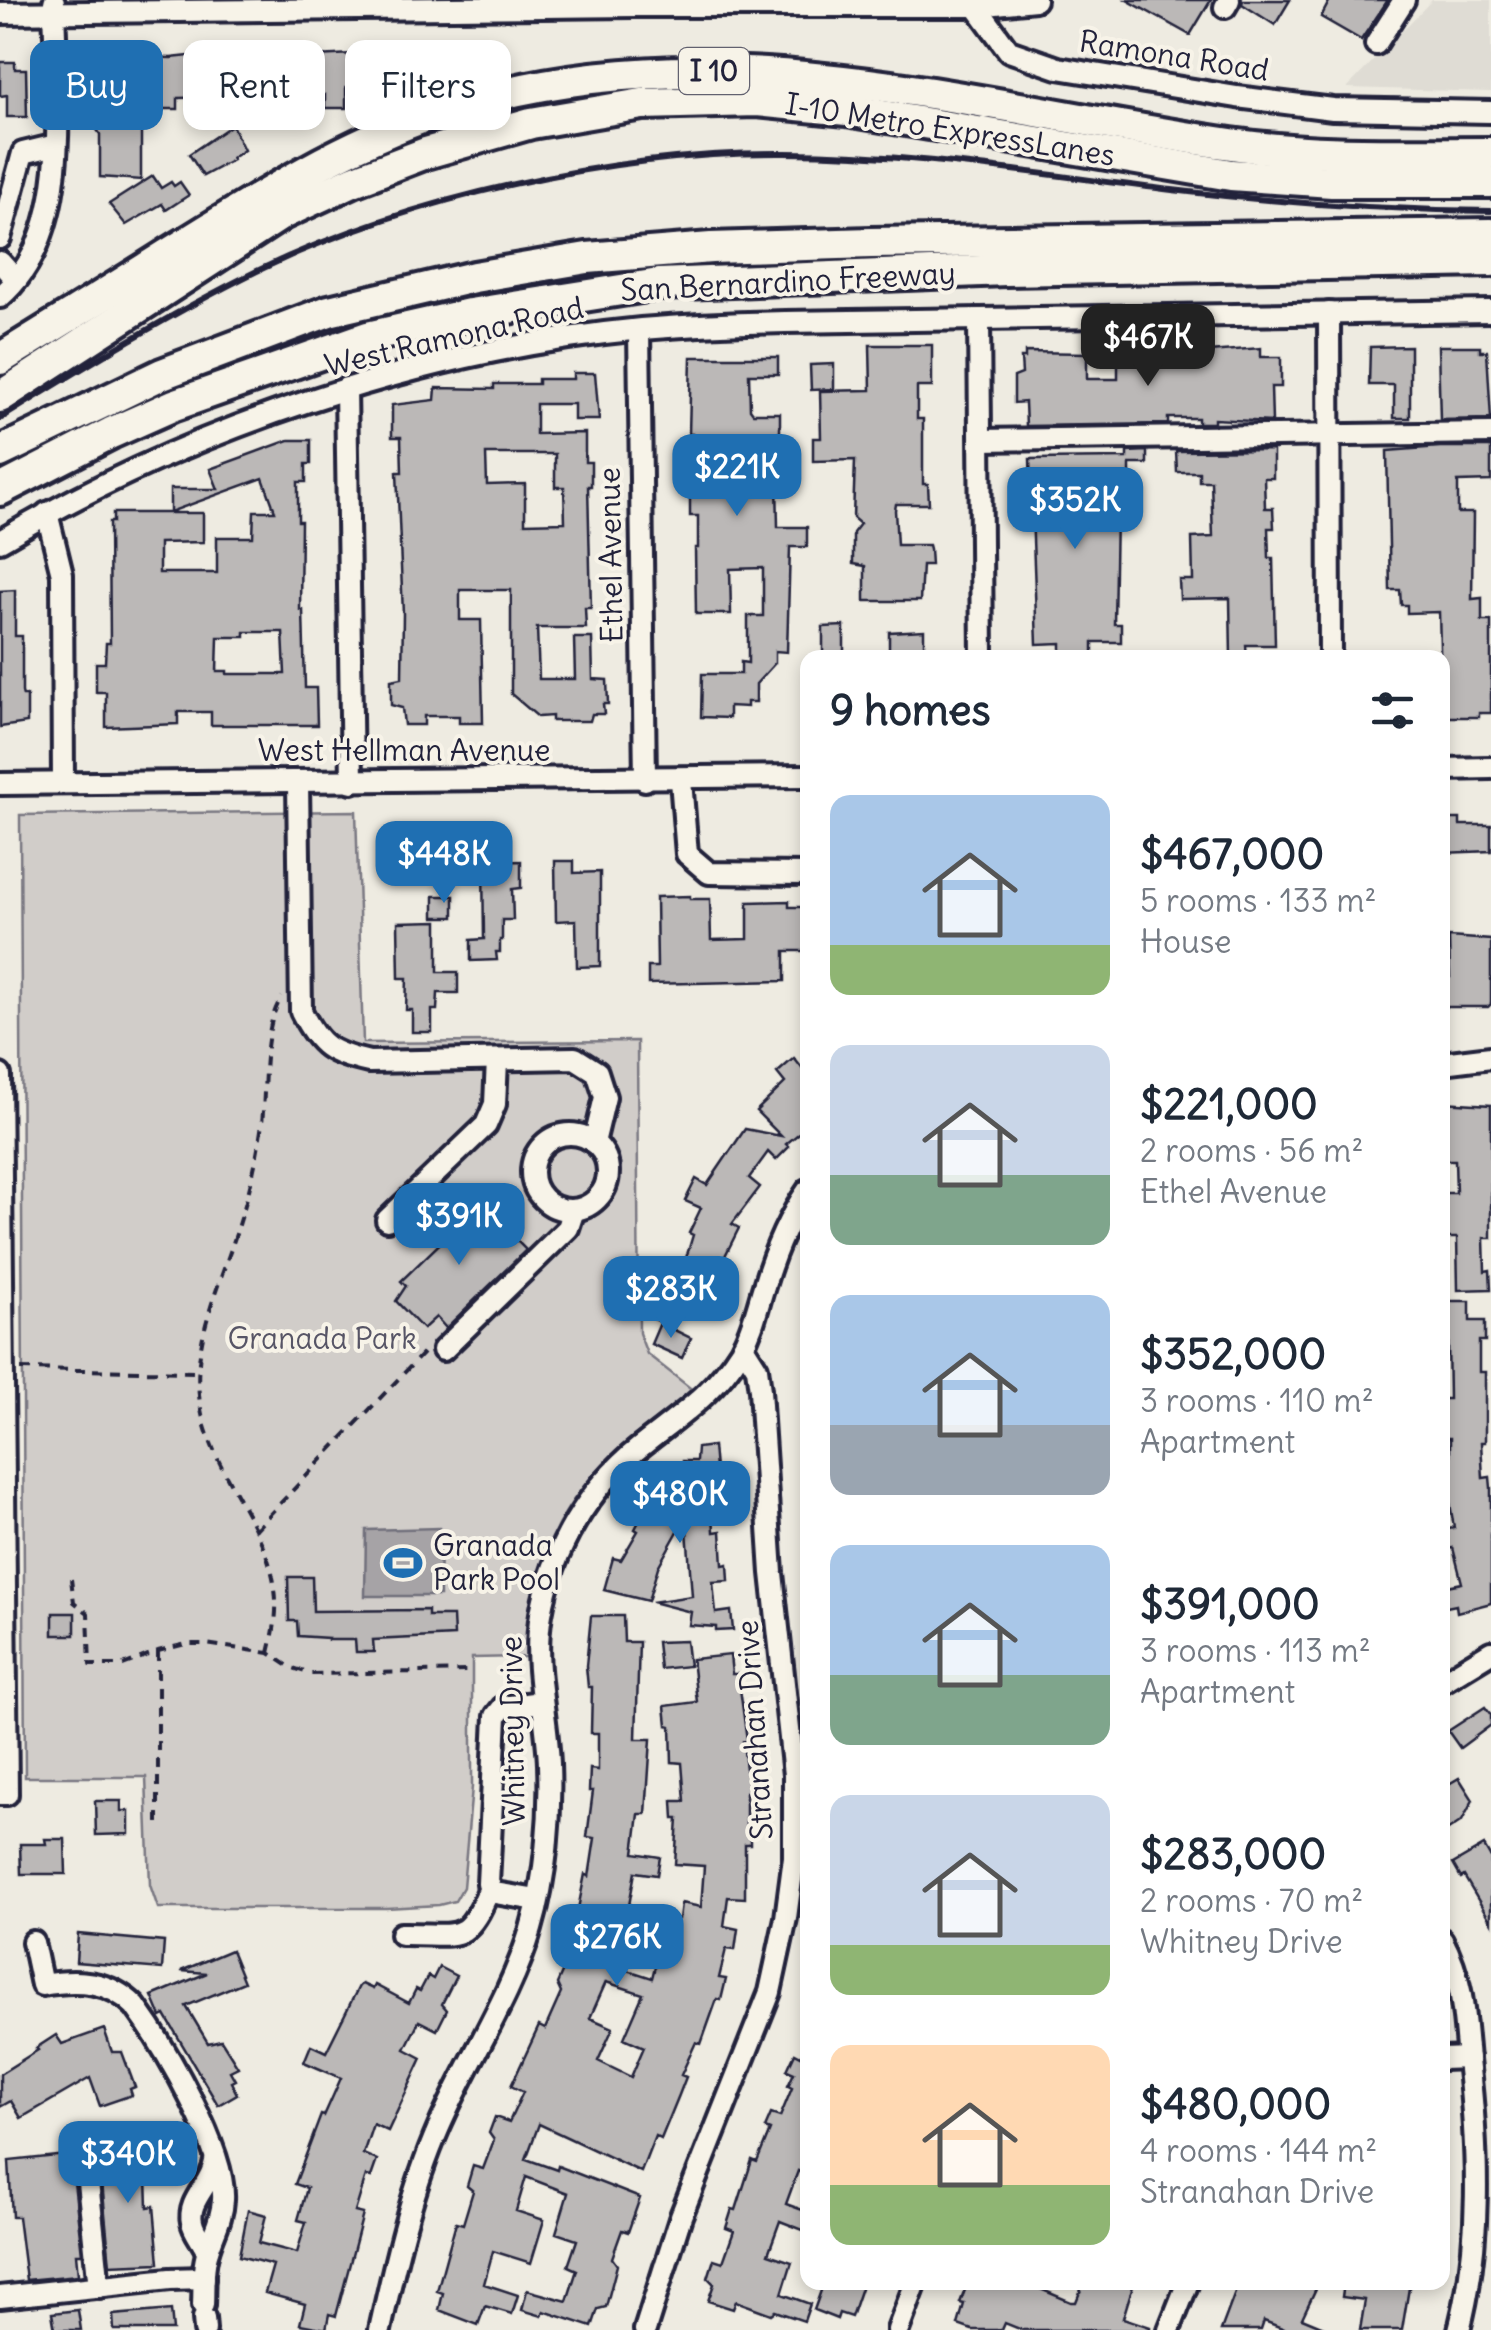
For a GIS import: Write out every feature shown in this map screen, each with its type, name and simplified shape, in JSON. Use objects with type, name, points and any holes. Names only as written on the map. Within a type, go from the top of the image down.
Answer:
[{"type":"highway","name":"I 10","points":[[0,359],[265,192],[340,152],[442,111],[500,95],[577,81],[708,71],[800,74],[1235,144],[1366,154],[1491,152]]},
{"type":"highway","name":"I-10 Metro ExpressLanes","points":[[0,397],[282,214],[354,180],[426,152],[531,122],[642,104],[757,101],[847,110],[1232,175],[1332,182],[1491,182]]},
{"type":"highway","points":[[0,452],[162,374],[329,311],[549,264],[710,248],[1491,234]]},
{"type":"highway","name":"San Bernardino Freeway","points":[[0,490],[112,432],[246,377],[368,337],[453,318],[659,284],[986,271],[1491,261]]},
{"type":"highway","points":[[246,377],[329,311]]},
{"type":"street","points":[[0,13],[54,6],[1036,0]]},
{"type":"street","points":[[1376,44],[1404,0]]},
{"type":"street","name":"Ramona Road","points":[[976,3],[1009,51],[1058,68],[1237,98],[1332,108],[1491,112]]},
{"type":"street","points":[[0,297],[32,256],[49,218],[56,145],[54,6]]},
{"type":"street","points":[[0,238],[23,153],[56,145]]},
{"type":"street","points":[[0,262],[16,280]]},
{"type":"street","name":"West Ramona Road","points":[[0,541],[48,513],[208,439],[346,388],[449,362],[639,330],[767,322],[1491,311]]},
{"type":"street","points":[[1329,313],[1330,650]]},
{"type":"street","points":[[978,319],[982,650]]},
{"type":"street","name":"Ethel Avenue","points":[[639,330],[644,780]]},
{"type":"street","points":[[346,388],[352,782]]},
{"type":"street","points":[[981,440],[1491,433]]},
{"type":"street","points":[[48,513],[62,574],[64,783]]},
{"type":"street","points":[[1450,769],[1491,768]]},
{"type":"street","name":"West Hellman Avenue","points":[[0,784],[800,776]]},
{"type":"street","points":[[682,780],[687,854],[710,873],[800,874]]},
{"type":"street","points":[[298,782],[301,1011],[315,1038],[337,1055],[369,1062],[575,1058],[597,1072],[605,1097],[594,1142]]},
{"type":"street","points":[[1450,1062],[1491,1058]]},
{"type":"street","points":[[387,1220],[486,1125],[495,1104],[497,1060]]},
{"type":"street","points":[[0,1075],[8,1369],[3,1794]]},
{"type":"street","points":[[566,1134],[594,1142],[608,1168],[600,1196],[588,1206],[574,1210],[558,1209],[546,1202],[536,1190],[532,1176],[540,1148],[566,1134]]},
{"type":"street","name":"Whitney Drive","points":[[380,2330],[396,2258],[438,2130],[521,1961],[536,1900],[549,1815],[549,1762],[538,1656],[540,1616],[550,1578],[583,1508],[606,1479],[636,1450],[705,1398],[743,1346],[755,1322],[776,1249],[800,1202]]},
{"type":"street","points":[[438,1346],[568,1228],[574,1210]]},
{"type":"street","name":"Stranahan Drive","points":[[645,2330],[682,2216],[770,1992],[794,1857],[794,1775],[772,1572],[758,1368],[743,1346]]},
{"type":"street","points":[[1450,1677],[1491,1652]]},
{"type":"street","points":[[401,1934],[459,1934],[469,1929],[490,1890],[496,1716],[503,1706],[542,1702]]},
{"type":"street","points":[[490,1890],[536,1900]]},
{"type":"street","points":[[33,1942],[42,1985],[103,1985],[135,2006],[214,2147],[223,2201],[220,2222],[207,2252],[204,2318]]},
{"type":"street","points":[[1450,1960],[1462,1990],[1476,2123],[1476,2216],[1459,2330]]},
{"type":"street","points":[[1450,2059],[1468,2058]]},
{"type":"street","points":[[207,2252],[192,2224],[191,2212],[212,2177],[214,2147]]},
{"type":"street","points":[[86,2163],[99,2286]]},
{"type":"street","points":[[0,2298],[204,2278]]},
{"type":"street","points":[[898,2330],[913,2290]]},
{"type":"street","points":[[1169,2330],[1185,2290]]},
{"type":"path","points":[[270,1653],[276,1602],[274,1583],[255,1530],[206,1437],[197,1372],[206,1319],[237,1233],[258,1155],[278,999],[301,980]]},
{"type":"path","points":[[255,1530],[438,1346]]},
{"type":"path","points":[[8,1369],[197,1372]]},
{"type":"path","points":[[71,1579],[74,1602],[88,1613],[90,1664],[122,1664],[158,1650],[206,1644],[270,1653],[290,1667],[311,1674],[472,1671]]},
{"type":"path","points":[[158,1650],[158,1829]]},
{"type":"shaded area","points":[[1432,0],[1491,0],[1491,92],[1347,88]]},
{"type":"shaded area","name":"Granada Park Pool","points":[[439,1528],[440,1596],[365,1596],[366,1530]]},
{"type":"green space","name":"Granada Park","points":[[356,811],[363,1043],[637,1041],[639,1333],[647,1354],[694,1391],[635,1435],[603,1465],[565,1512],[541,1565],[526,1657],[472,1658],[472,1787],[463,1887],[455,1901],[386,1908],[158,1908],[150,1885],[146,1777],[25,1777],[20,815]]},
{"type":"building","points":[[1127,0],[1211,0],[1190,35]]},
{"type":"building","points":[[1243,0],[1290,0],[1275,25],[1242,4]]},
{"type":"building","points":[[1330,0],[1388,0],[1361,40],[1321,17]]},
{"type":"building","points":[[345,54],[345,108],[325,108],[325,56]]},
{"type":"building","points":[[183,57],[183,98],[178,98],[178,109],[163,109],[163,58]]},
{"type":"building","points":[[0,62],[15,62],[15,69],[26,69],[27,117],[7,117],[7,95],[0,96]]},
{"type":"building","points":[[97,130],[141,130],[141,180],[100,177]]},
{"type":"building","points":[[225,130],[234,130],[244,150],[203,176],[189,154]]},
{"type":"building","points":[[153,176],[161,188],[180,182],[189,195],[166,210],[162,204],[126,225],[109,204]]},
{"type":"building","points":[[870,345],[932,345],[932,387],[917,387],[917,419],[923,419],[923,484],[928,484],[929,504],[896,504],[895,510],[897,545],[929,545],[931,565],[922,565],[920,601],[865,601],[865,566],[853,564],[853,533],[860,524],[853,518],[855,460],[813,461],[813,438],[821,438],[820,391],[871,390]]},
{"type":"building","points":[[1410,346],[1410,418],[1394,418],[1394,385],[1369,385],[1370,347]]},
{"type":"building","points":[[1438,346],[1480,346],[1480,351],[1487,351],[1491,419],[1440,420]]},
{"type":"building","points":[[1261,348],[1261,357],[1281,357],[1281,387],[1271,387],[1272,422],[1214,419],[1214,423],[1198,423],[1198,418],[1168,418],[1168,424],[1026,426],[1025,402],[1014,403],[1014,377],[1022,374],[1021,358],[1025,358],[1025,352],[1087,353],[1087,379],[1118,379],[1118,351],[1138,350],[1138,357],[1144,358],[1182,358],[1182,354]]},
{"type":"building","points":[[691,357],[778,357],[778,374],[749,374],[753,413],[780,413],[780,433],[753,433],[753,482],[777,482],[778,527],[807,527],[807,547],[790,547],[787,652],[775,651],[775,663],[756,684],[756,702],[747,702],[747,707],[729,706],[729,718],[701,717],[702,674],[741,674],[741,662],[748,663],[748,616],[763,616],[763,568],[730,569],[731,614],[696,614],[698,516],[690,516]]},
{"type":"building","points":[[834,364],[834,389],[811,390],[810,365]]},
{"type":"building","points":[[573,373],[595,373],[599,420],[574,420],[574,404],[536,404],[536,434],[585,433],[585,462],[591,462],[591,608],[585,608],[586,628],[537,628],[539,679],[575,679],[574,638],[592,638],[593,679],[607,680],[608,704],[603,704],[604,714],[592,714],[590,721],[552,721],[552,716],[538,717],[511,694],[511,590],[460,590],[460,620],[481,620],[483,723],[459,723],[459,716],[424,716],[424,725],[404,725],[402,708],[391,705],[391,680],[402,678],[403,614],[397,472],[402,472],[401,437],[392,437],[392,405],[435,400],[436,388],[494,389],[494,384],[573,379]],"holes":[[[486,454],[555,454],[555,487],[564,487],[565,522],[525,523],[525,484],[487,485]]]},
{"type":"building","points":[[289,440],[311,440],[306,482],[298,482],[298,521],[305,688],[316,688],[317,725],[211,725],[211,712],[178,712],[178,724],[106,727],[106,692],[96,692],[96,663],[105,663],[106,643],[110,643],[109,522],[113,522],[113,513],[203,513],[203,542],[159,543],[159,573],[217,573],[217,537],[253,537],[254,511],[275,511],[263,478],[170,512],[170,489],[218,489],[210,469]],"holes":[[[283,632],[285,674],[217,671],[218,637]]]},
{"type":"building","points":[[1491,447],[1491,481],[1458,482],[1458,513],[1473,513],[1472,599],[1482,598],[1482,621],[1491,621],[1491,713],[1450,717],[1450,650],[1440,650],[1439,612],[1407,613],[1407,605],[1401,605],[1400,590],[1390,590],[1387,451]]},
{"type":"building","points":[[1273,450],[1273,478],[1264,478],[1265,508],[1273,508],[1274,528],[1268,528],[1269,558],[1273,558],[1275,645],[1246,645],[1246,650],[1231,650],[1230,598],[1180,599],[1179,580],[1193,580],[1192,538],[1213,537],[1211,481],[1199,481],[1199,472],[1177,472],[1176,451]]},
{"type":"building","points":[[1147,451],[1147,464],[1130,464],[1130,483],[1094,484],[1095,514],[1116,514],[1114,624],[1121,624],[1121,642],[1093,642],[1093,650],[1061,650],[1061,643],[1037,644],[1030,459],[1127,458],[1127,452]]},
{"type":"building","points":[[15,590],[15,636],[22,636],[22,692],[27,696],[27,723],[0,727],[0,591]]},
{"type":"building","points":[[844,626],[844,650],[823,650],[823,627]]},
{"type":"building","points":[[924,630],[924,650],[889,650],[889,632]]},
{"type":"building","points":[[1450,819],[1460,819],[1460,825],[1491,825],[1491,851],[1450,853]]},
{"type":"building","points":[[406,829],[444,829],[444,870],[388,869],[389,838],[405,836]]},
{"type":"building","points":[[521,861],[521,888],[512,889],[513,920],[502,920],[497,960],[471,961],[471,940],[484,939],[483,862]]},
{"type":"building","points":[[555,861],[574,861],[574,873],[600,872],[600,966],[577,967],[576,920],[556,921]]},
{"type":"building","points":[[434,896],[454,896],[454,917],[434,917]]},
{"type":"building","points":[[656,897],[710,899],[711,940],[748,939],[748,902],[789,901],[789,907],[800,907],[800,951],[785,951],[785,981],[648,984],[648,967],[657,967]]},
{"type":"building","points":[[438,921],[438,972],[458,972],[458,993],[438,993],[437,1010],[432,1010],[432,1032],[412,1032],[412,1010],[406,1010],[407,978],[399,978],[398,922]]},
{"type":"building","points":[[1450,937],[1491,940],[1488,1007],[1450,1007]]},
{"type":"building","points":[[794,1058],[800,1066],[800,1133],[786,1144],[789,1147],[776,1160],[768,1152],[749,1178],[760,1187],[732,1224],[739,1228],[716,1274],[725,1276],[719,1296],[692,1287],[673,1327],[654,1319],[667,1291],[675,1294],[693,1235],[689,1233],[701,1208],[685,1201],[696,1179],[707,1185],[745,1129],[781,1136],[756,1111],[785,1083],[777,1073]]},
{"type":"building","points":[[1450,1102],[1491,1105],[1491,1238],[1484,1238],[1485,1271],[1490,1270],[1491,1289],[1458,1290],[1457,1238],[1450,1238],[1450,1193],[1456,1193],[1455,1160],[1450,1160]]},
{"type":"building","points":[[475,1198],[526,1250],[446,1328],[436,1317],[423,1329],[396,1301],[406,1286],[401,1281],[456,1228],[451,1222]]},
{"type":"building","points":[[1450,1301],[1470,1301],[1470,1321],[1485,1321],[1485,1341],[1479,1341],[1479,1372],[1485,1372],[1485,1442],[1481,1442],[1483,1478],[1490,1477],[1491,1488],[1491,1603],[1457,1612],[1456,1605],[1450,1606],[1450,1585],[1462,1583],[1453,1548],[1450,1549],[1450,1529],[1454,1528]]},
{"type":"building","points":[[660,1323],[691,1338],[682,1358],[651,1344]]},
{"type":"building","points":[[713,1446],[715,1469],[721,1468],[722,1492],[712,1493],[714,1532],[721,1531],[723,1565],[728,1564],[729,1581],[713,1582],[716,1613],[731,1611],[733,1630],[689,1625],[691,1612],[652,1602],[692,1596],[686,1517],[658,1567],[648,1601],[604,1590],[613,1558],[621,1560],[638,1531],[635,1529],[644,1512],[641,1510],[650,1494],[685,1514],[683,1461],[696,1461],[697,1448]]},
{"type":"building","points":[[288,1577],[312,1577],[313,1611],[428,1610],[428,1616],[453,1616],[454,1636],[373,1640],[374,1652],[356,1652],[355,1640],[298,1636],[297,1621],[289,1621]]},
{"type":"building","points":[[53,1613],[75,1613],[75,1635],[53,1635]]},
{"type":"building","points":[[591,1616],[623,1616],[624,1642],[639,1642],[636,1739],[651,1739],[646,1814],[639,1814],[634,1853],[660,1857],[657,1875],[635,1872],[628,1911],[679,1919],[681,1903],[701,1907],[704,1866],[675,1864],[678,1819],[674,1819],[673,1801],[685,1801],[682,1763],[672,1762],[671,1726],[667,1725],[665,1706],[697,1702],[692,1659],[730,1655],[732,1674],[738,1674],[747,1740],[743,1741],[746,1770],[750,1770],[752,1792],[746,1792],[750,1844],[745,1844],[745,1898],[728,1897],[724,1926],[738,1929],[735,1950],[726,1949],[719,1978],[726,1979],[721,2000],[717,1999],[701,2044],[696,2042],[661,2139],[655,2136],[641,2172],[539,2124],[526,2159],[557,2170],[558,2166],[640,2198],[628,2232],[622,2230],[612,2258],[617,2265],[606,2307],[598,2309],[592,2327],[544,2311],[542,2316],[522,2310],[527,2290],[567,2301],[577,2270],[568,2266],[577,2240],[556,2233],[568,2193],[526,2177],[516,2211],[544,2220],[531,2263],[493,2251],[484,2284],[518,2295],[512,2314],[485,2306],[478,2325],[439,2310],[443,2293],[437,2291],[456,2222],[463,2224],[473,2191],[467,2186],[473,2166],[483,2169],[494,2140],[489,2133],[495,2117],[509,2122],[523,2092],[511,2086],[539,2026],[545,2029],[561,1993],[557,1984],[573,1948],[569,1947],[581,1909],[585,1874],[589,1877],[595,1838],[587,1837],[593,1791],[589,1791],[590,1769],[598,1770],[598,1733],[591,1733],[592,1687],[588,1687]],"holes":[[[618,1927],[663,1935],[652,1978],[606,1963]],[[606,1982],[643,1994],[624,2038],[644,2047],[631,2077],[598,2061],[613,2028],[590,2018]]]},
{"type":"building","points":[[686,1641],[689,1666],[660,1669],[657,1642]]},
{"type":"building","points":[[1485,1707],[1491,1715],[1491,1725],[1460,1748],[1450,1730]]},
{"type":"building","points":[[1459,1778],[1473,1800],[1462,1821],[1450,1829],[1450,1783]]},
{"type":"building","points":[[95,1801],[121,1801],[121,1811],[129,1811],[129,1834],[96,1835]]},
{"type":"building","points":[[45,1839],[65,1839],[66,1874],[21,1874],[20,1844],[46,1844]]},
{"type":"building","points":[[1484,1846],[1491,1858],[1491,1922],[1453,1864]]},
{"type":"building","points":[[78,1934],[164,1942],[162,1969],[76,1962]]},
{"type":"building","points":[[231,1950],[244,1982],[186,2006],[208,2043],[221,2040],[238,2067],[230,2071],[237,2094],[218,2105],[165,2015],[161,2017],[152,1996],[207,1973],[181,1971]]},
{"type":"building","points":[[439,1967],[456,1976],[442,2004],[447,2010],[437,2030],[419,2021],[405,2049],[422,2058],[388,2131],[373,2124],[363,2154],[377,2160],[371,2177],[366,2176],[355,2212],[363,2214],[336,2316],[329,2314],[326,2329],[300,2324],[305,2304],[265,2293],[273,2265],[239,2256],[248,2210],[266,2215],[259,2243],[297,2253],[306,2222],[298,2220],[307,2188],[295,2184],[321,2115],[324,2116],[341,2078],[304,2062],[311,2045],[326,2052],[359,1986],[373,1989],[375,1985],[409,2003],[416,1989],[420,1991],[428,1976],[433,1979]]},
{"type":"building","points":[[104,2029],[112,2052],[122,2052],[135,2087],[130,2089],[132,2095],[100,2106],[90,2078],[21,2118],[11,2101],[0,2107],[0,2074],[56,2035],[62,2044]]},
{"type":"building","points":[[795,2053],[800,2056],[800,2172],[786,2204],[800,2209],[800,2229],[780,2221],[768,2254],[792,2262],[782,2294],[810,2304],[804,2321],[736,2301],[733,2309],[708,2301],[714,2284],[708,2278],[714,2259],[723,2262],[734,2231],[726,2228],[732,2209],[736,2210],[752,2160],[757,2162],[770,2130],[765,2128],[771,2114],[780,2117],[792,2088],[788,2086],[794,2073],[787,2070]]},
{"type":"building","points":[[146,2145],[148,2207],[154,2206],[159,2263],[110,2265],[100,2162],[91,2150]]},
{"type":"building","points":[[76,2154],[72,2164],[82,2254],[76,2254],[78,2275],[26,2280],[18,2217],[12,2217],[9,2161]]},
{"type":"building","points":[[821,2290],[860,2290],[851,2317],[839,2313],[837,2319],[814,2310]]},
{"type":"building","points":[[965,2290],[1043,2290],[1076,2302],[1081,2290],[1132,2290],[1123,2318],[1150,2330],[1022,2330],[1005,2323],[1002,2330],[972,2330],[958,2325],[964,2304],[960,2303]]},
{"type":"building","points":[[1236,2290],[1315,2290],[1302,2318],[1331,2330],[1287,2330],[1264,2321],[1261,2330],[1221,2330]]},
{"type":"building","points":[[1343,2290],[1409,2290],[1402,2330],[1360,2330],[1365,2300],[1342,2297]]},
{"type":"building","points":[[78,2310],[81,2330],[55,2330],[52,2313]]},
{"type":"building","points":[[171,2310],[173,2330],[114,2330],[113,2315]]},
{"type":"railway","points":[[0,419],[191,305],[317,245],[446,201],[583,170],[719,155],[833,154],[979,166],[1252,199],[1491,211]]},
{"type":"place","name":"Granada Park Pool","points":[[403,1563]]}]
